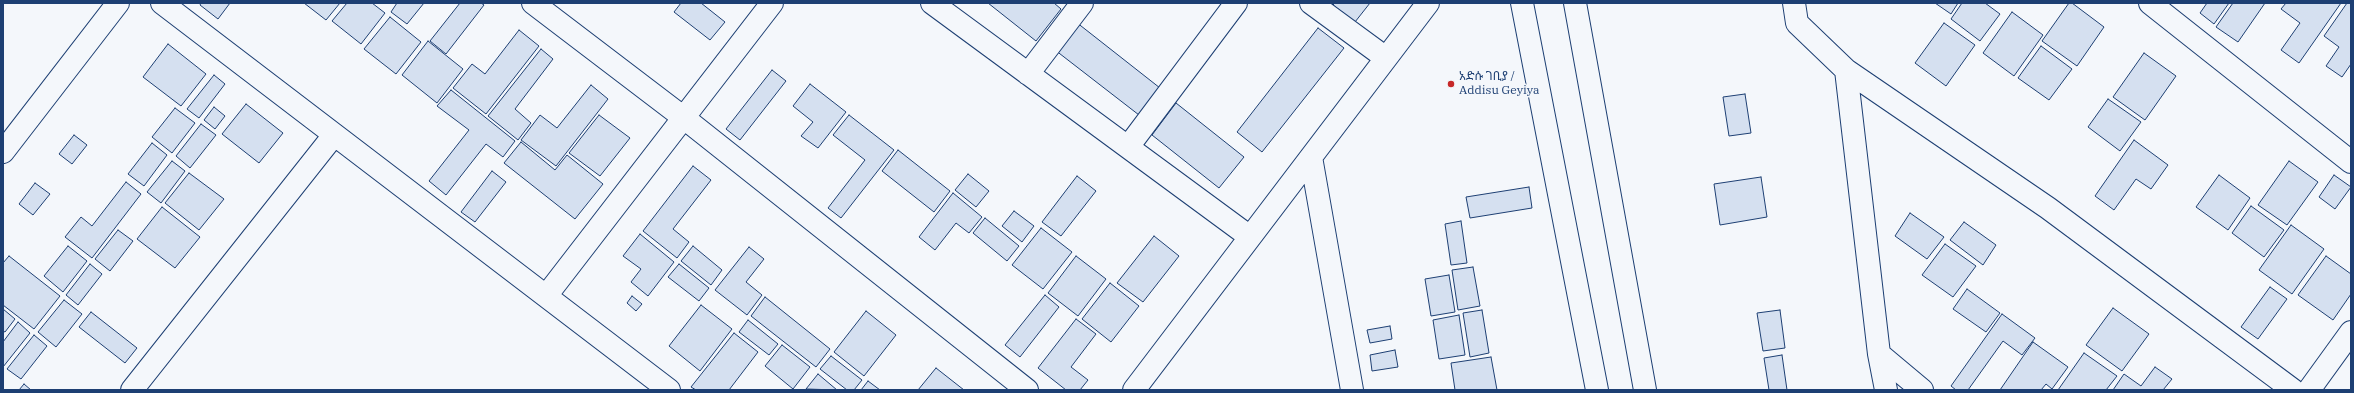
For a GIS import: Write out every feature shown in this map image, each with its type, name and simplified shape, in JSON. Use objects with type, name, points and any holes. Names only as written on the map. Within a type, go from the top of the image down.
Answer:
[{"type":"street","points":[[3,152],[118,3]]},
{"type":"street","points":[[162,3],[669,390]]},
{"type":"street","points":[[533,3],[684,118],[1027,390]]},
{"type":"street","points":[[546,296],[772,3]]},
{"type":"street","points":[[932,3],[1250,237]]},
{"type":"street","points":[[1028,74],[1082,3]]},
{"type":"street","points":[[1128,147],[1236,3]]},
{"type":"street","points":[[1311,3],[1386,58]]},
{"type":"street","points":[[1134,390],[1428,3]]},
{"type":"street","points":[[1522,3],[1597,390]]},
{"type":"street","points":[[1575,3],[1645,390]]},
{"type":"street","points":[[1794,3],[1797,24],[1846,70],[2048,208],[2293,390]]},
{"type":"street","points":[[2150,3],[2351,162]]},
{"type":"street","points":[[1846,70],[1879,354],[1886,390]]},
{"type":"street","points":[[132,390],[334,135]]},
{"type":"street","points":[[1311,157],[1352,390]]},
{"type":"street","points":[[2310,390],[2351,332]]},
{"type":"street","points":[[1879,354],[1922,390]]},
{"type":"building","points":[[201,3],[230,3],[218,19],[200,5]]},
{"type":"building","points":[[304,3],[340,3],[326,20]]},
{"type":"building","points":[[347,3],[372,3],[385,13],[361,44],[332,21]]},
{"type":"building","points":[[397,3],[424,3],[407,24],[391,12]]},
{"type":"building","points":[[460,3],[481,3],[484,5],[446,54],[430,41]]},
{"type":"building","points":[[681,3],[701,3],[725,22],[710,40],[674,12]]},
{"type":"building","points":[[988,3],[1054,3],[1061,9],[1036,41]]},
{"type":"building","points":[[1335,3],[1370,3],[1355,22],[1333,5]]},
{"type":"building","points":[[1935,3],[1958,3],[1951,14]]},
{"type":"building","points":[[1962,3],[1985,3],[2000,14],[1980,41],[1951,19]]},
{"type":"building","points":[[2069,3],[2072,3],[2104,27],[2077,66],[2042,41]]},
{"type":"building","points":[[2207,3],[2229,3],[2214,24],[2200,13]]},
{"type":"building","points":[[2233,3],[2265,3],[2238,42],[2216,27]]},
{"type":"building","points":[[2286,3],[2341,3],[2299,63],[2281,50],[2300,23],[2281,9]]},
{"type":"building","points":[[2347,3],[2351,3],[2351,64],[2342,77],[2326,66],[2339,47],[2324,36]]},
{"type":"building","points":[[2012,12],[2043,35],[2014,76],[1983,53]]},
{"type":"building","points":[[390,17],[421,42],[396,74],[364,49]]},
{"type":"building","points":[[1076,22],[1160,88],[1139,115],[1055,50]]},
{"type":"building","points":[[1944,23],[1975,45],[1946,86],[1915,63]]},
{"type":"building","points":[[1318,28],[1344,48],[1262,152],[1237,132]]},
{"type":"building","points":[[519,30],[539,46],[486,114],[453,88],[472,64],[485,74]]},
{"type":"building","points":[[428,41],[463,69],[437,103],[402,75]]},
{"type":"building","points":[[168,44],[206,74],[181,106],[143,77]]},
{"type":"building","points":[[2041,46],[2072,69],[2049,100],[2018,78]]},
{"type":"building","points":[[541,49],[553,59],[515,109],[531,123],[518,140],[488,116]]},
{"type":"building","points":[[2144,53],[2176,76],[2145,120],[2113,97]]},
{"type":"building","points":[[772,70],[786,81],[740,140],[726,129]]},
{"type":"building","points":[[214,75],[225,84],[199,118],[187,109]]},
{"type":"building","points":[[810,84],[846,112],[818,148],[801,136],[813,122],[793,106]]},
{"type":"building","points":[[591,85],[608,99],[556,166],[521,140],[540,115],[557,128]]},
{"type":"building","points":[[451,90],[515,141],[503,157],[486,144],[446,195],[429,181],[469,130],[437,106]]},
{"type":"building","points":[[1745,94],[1751,133],[1729,136],[1723,97]]},
{"type":"building","points":[[2108,99],[2141,122],[2120,151],[2088,127]]},
{"type":"building","points":[[1176,103],[1244,157],[1219,188],[1152,135]]},
{"type":"building","points":[[246,104],[283,133],[259,163],[222,134]]},
{"type":"building","points":[[214,107],[225,116],[215,129],[204,120]]},
{"type":"building","points":[[175,108],[195,123],[172,153],[152,137]]},
{"type":"building","points":[[599,115],[630,138],[600,176],[569,153]]},
{"type":"building","points":[[849,115],[894,150],[841,218],[828,208],[865,160],[833,135]]},
{"type":"building","points":[[201,124],[216,135],[190,168],[176,156]]},
{"type":"building","points":[[74,135],[87,145],[72,164],[59,154]]},
{"type":"building","points":[[2134,140],[2168,165],[2151,189],[2136,179],[2114,210],[2095,196]]},
{"type":"building","points":[[521,142],[555,170],[567,155],[603,184],[575,219],[504,163]]},
{"type":"building","points":[[152,143],[167,155],[144,186],[128,174]]},
{"type":"building","points":[[898,150],[950,191],[934,212],[882,171]]},
{"type":"building","points":[[172,161],[185,171],[161,203],[147,192]]},
{"type":"building","points":[[2289,161],[2318,182],[2287,225],[2258,205]]},
{"type":"building","points":[[693,166],[711,180],[673,229],[689,242],[677,258],[643,231]]},
{"type":"building","points":[[492,171],[506,182],[475,222],[461,212]]},
{"type":"building","points":[[189,173],[224,199],[199,230],[165,203]]},
{"type":"building","points":[[968,174],[989,191],[976,207],[955,190]]},
{"type":"building","points":[[2219,175],[2250,198],[2228,230],[2196,207]]},
{"type":"building","points":[[2334,175],[2351,187],[2335,209],[2319,197]]},
{"type":"building","points":[[1077,176],[1096,191],[1061,236],[1042,222]]},
{"type":"building","points":[[1761,177],[1767,217],[1720,225],[1714,184]]},
{"type":"building","points":[[126,182],[141,194],[92,258],[65,237],[81,217],[92,226]]},
{"type":"building","points":[[35,183],[50,194],[33,215],[19,204]]},
{"type":"building","points":[[1529,187],[1532,208],[1470,218],[1466,197]]},
{"type":"building","points":[[953,193],[982,217],[969,233],[956,223],[935,250],[919,237]]},
{"type":"building","points":[[2251,206],[2284,230],[2264,257],[2232,233]]},
{"type":"building","points":[[162,207],[200,237],[175,268],[137,239]]},
{"type":"building","points":[[1014,211],[1034,226],[1022,242],[1002,226]]},
{"type":"building","points":[[1910,213],[1944,237],[1927,259],[1895,236]]},
{"type":"building","points":[[985,218],[1019,246],[1007,261],[973,233]]},
{"type":"building","points":[[1461,221],[1467,263],[1451,265],[1445,224]]},
{"type":"building","points":[[1964,222],[1996,245],[1983,265],[1950,240]]},
{"type":"building","points":[[2291,225],[2324,249],[2292,294],[2259,270]]},
{"type":"building","points":[[1041,228],[1072,252],[1043,289],[1012,265]]},
{"type":"building","points":[[118,230],[133,241],[110,271],[95,259]]},
{"type":"building","points":[[640,234],[674,262],[648,296],[631,282],[641,269],[623,256]]},
{"type":"building","points":[[1154,236],[1179,256],[1143,302],[1117,283]]},
{"type":"building","points":[[1945,244],[1976,266],[1953,297],[1922,275]]},
{"type":"building","points":[[68,246],[87,261],[63,292],[44,276]]},
{"type":"building","points":[[693,246],[722,270],[711,285],[681,261]]},
{"type":"building","points":[[749,247],[764,259],[746,282],[762,295],[747,315],[715,290]]},
{"type":"building","points":[[9,256],[60,296],[34,329],[3,305],[3,263]]},
{"type":"building","points":[[1076,256],[1106,279],[1078,316],[1048,293]]},
{"type":"building","points":[[2326,256],[2351,274],[2351,294],[2333,320],[2298,295]]},
{"type":"building","points":[[90,264],[102,274],[78,305],[66,295]]},
{"type":"building","points":[[679,264],[709,288],[699,301],[668,277]]},
{"type":"building","points":[[1473,267],[1480,306],[1458,310],[1452,270]]},
{"type":"building","points":[[1449,275],[1455,312],[1431,316],[1425,279]]},
{"type":"building","points":[[1110,283],[1139,306],[1111,342],[1082,319]]},
{"type":"building","points":[[2270,287],[2287,299],[2258,339],[2241,327]]},
{"type":"building","points":[[1967,289],[2000,313],[1986,332],[1953,309]]},
{"type":"building","points":[[1045,295],[1059,307],[1020,357],[1005,345]]},
{"type":"building","points":[[632,296],[642,304],[636,311],[627,303]]},
{"type":"building","points":[[765,297],[830,349],[816,367],[751,316]]},
{"type":"building","points":[[64,300],[82,314],[56,347],[38,332]]},
{"type":"building","points":[[701,305],[732,329],[700,371],[669,346]]},
{"type":"building","points":[[2113,308],[2149,334],[2122,371],[2086,345]]},
{"type":"building","points":[[3,309],[15,319],[5,332],[3,331]]},
{"type":"building","points":[[1482,310],[1489,353],[1470,357],[1463,313]]},
{"type":"building","points":[[1780,310],[1785,348],[1763,351],[1757,313]]},
{"type":"building","points":[[866,311],[896,335],[864,376],[834,352]]},
{"type":"building","points":[[91,312],[137,348],[125,363],[79,327]]},
{"type":"building","points":[[2002,314],[2035,338],[2022,355],[2003,341],[1968,390],[1956,390],[1951,386]]},
{"type":"building","points":[[1459,315],[1465,355],[1439,359],[1433,320]]},
{"type":"building","points":[[1076,319],[1096,334],[1071,367],[1088,380],[1080,390],[1066,390],[1038,368]]},
{"type":"building","points":[[748,320],[778,344],[769,355],[739,332]]},
{"type":"building","points":[[18,322],[30,333],[3,367],[3,342]]},
{"type":"building","points":[[1390,326],[1392,339],[1370,343],[1367,330]]},
{"type":"building","points":[[734,333],[758,352],[729,390],[696,390],[691,387]]},
{"type":"building","points":[[34,335],[47,346],[21,379],[7,369]]},
{"type":"building","points":[[2033,342],[2068,367],[2052,389],[2046,384],[2041,390],[2000,390]]},
{"type":"building","points":[[782,345],[810,367],[793,389],[765,366]]},
{"type":"building","points":[[1395,350],[1398,367],[1372,371],[1370,355]]},
{"type":"building","points":[[2084,353],[2117,376],[2106,390],[2058,390]]},
{"type":"building","points":[[1782,355],[1787,390],[1769,390],[1764,358]]},
{"type":"building","points":[[831,356],[862,380],[854,390],[847,390],[820,369]]},
{"type":"building","points":[[1491,357],[1497,390],[1455,390],[1451,363]]},
{"type":"building","points":[[2155,367],[2172,379],[2163,390],[2113,390],[2124,374],[2141,386]]},
{"type":"building","points":[[936,368],[964,390],[918,390]]},
{"type":"building","points":[[818,374],[837,390],[806,389]]},
{"type":"building","points":[[868,381],[880,390],[861,390]]},
{"type":"building","points":[[24,384],[31,390],[19,390]]},
{"type":"place","name":"አድሱ ገቢያ / Addisu Geyiya","points":[[1451,84]]}]
